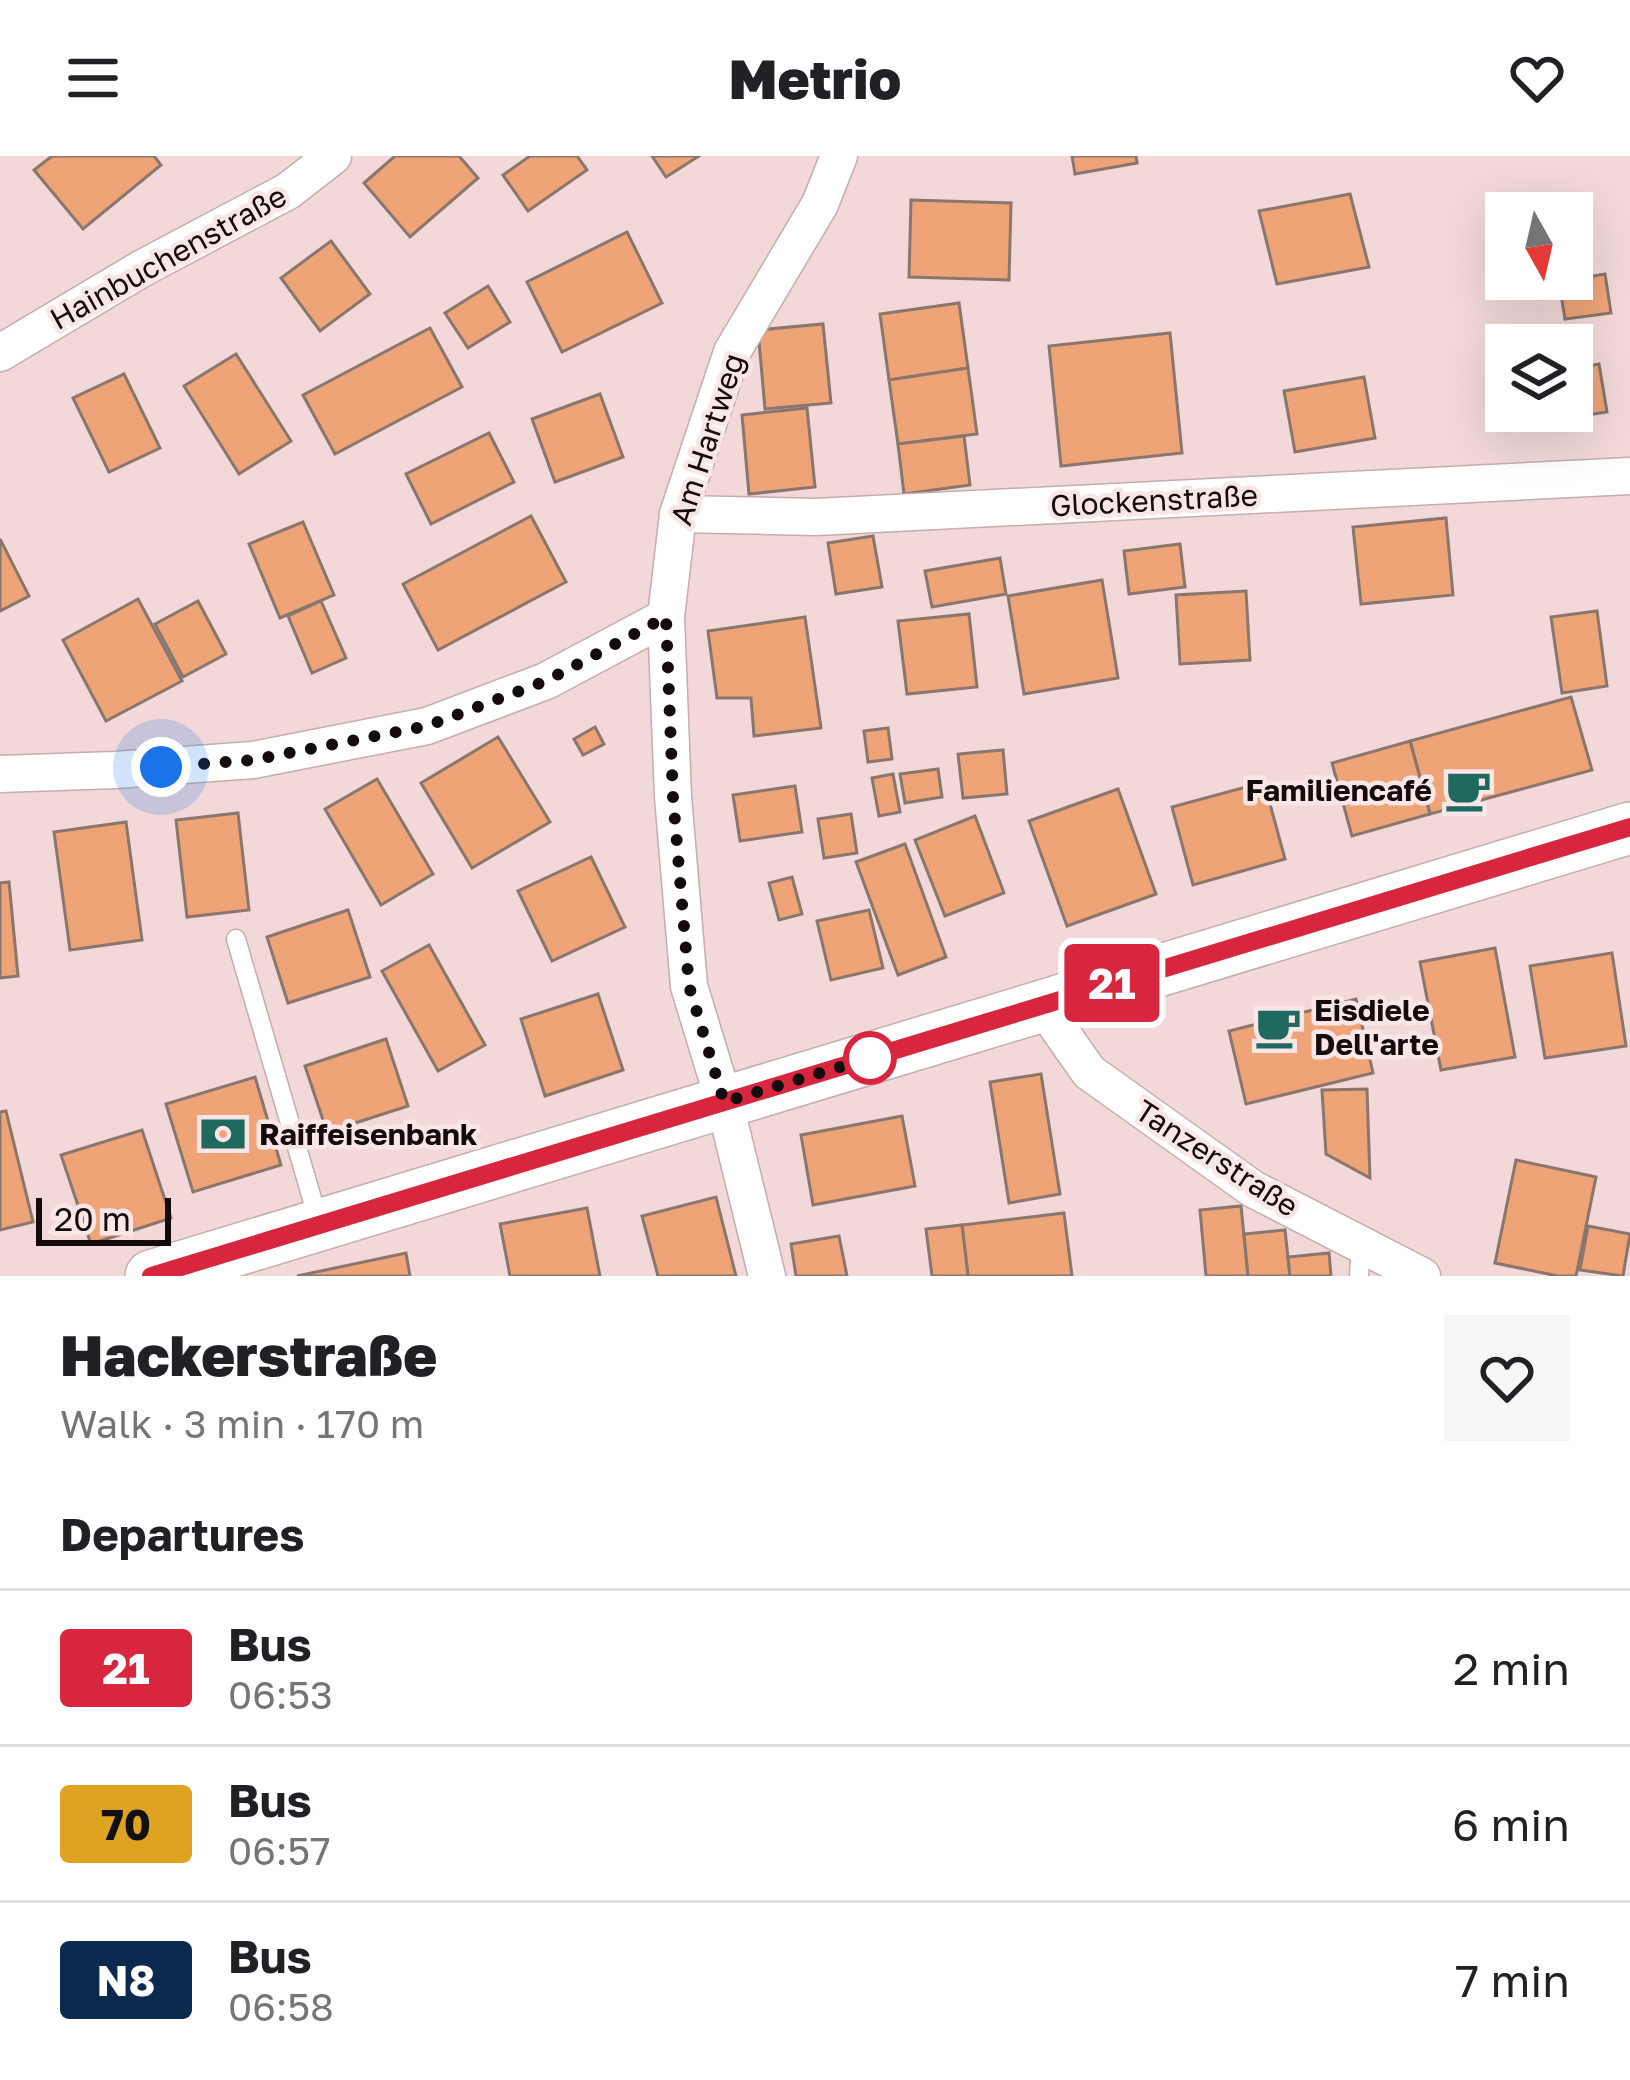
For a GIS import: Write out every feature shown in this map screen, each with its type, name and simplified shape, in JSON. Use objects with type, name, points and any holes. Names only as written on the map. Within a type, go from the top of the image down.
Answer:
[{"type":"street","name":"Hainbuchenstraße","points":[[0,353],[141,269],[288,191],[333,156]]},
{"type":"street","name":"Am Hartweg","points":[[767,1276],[724,1102],[689,986],[673,797],[666,617],[679,514],[731,352],[820,204],[839,156]]},
{"type":"street","points":[[820,204],[872,156]]},
{"type":"street","name":"Glockenstraße","points":[[679,514],[816,518],[1630,476]]},
{"type":"street","points":[[0,773],[253,760],[427,726],[546,681],[666,617]]},
{"type":"street","points":[[151,1276],[240,1263],[320,1224],[1630,828]]},
{"type":"street","name":"Tanzerstraße","points":[[1042,1005],[1089,1072],[1253,1189],[1360,1260],[1422,1276]]},
{"type":"lane","points":[[236,939],[320,1224]]},
{"type":"building","points":[[52,156],[154,156],[161,165],[83,229],[34,170]]},
{"type":"building","points":[[395,156],[459,156],[478,178],[410,237],[364,183]]},
{"type":"building","points":[[530,156],[577,156],[587,170],[528,211],[503,175]]},
{"type":"building","points":[[652,156],[699,156],[666,177]]},
{"type":"building","points":[[1072,156],[1136,156],[1137,163],[1075,174]]},
{"type":"building","points":[[1350,194],[1369,267],[1277,284],[1259,211]]},
{"type":"building","points":[[911,200],[1011,203],[1009,280],[909,277]]},
{"type":"building","points":[[627,232],[662,303],[562,352],[527,282]]},
{"type":"building","points":[[331,241],[370,294],[320,331],[281,278]]},
{"type":"building","points":[[1605,274],[1611,313],[1565,319],[1562,300],[1593,300],[1593,276]]},
{"type":"building","points":[[488,286],[510,322],[468,348],[445,313]]},
{"type":"building","points":[[959,303],[968,368],[889,380],[880,314]]},
{"type":"building","points":[[823,324],[831,403],[765,409],[758,330]]},
{"type":"building","points":[[430,328],[462,387],[335,454],[303,395]]},
{"type":"building","points":[[1170,333],[1182,453],[1061,466],[1049,346]]},
{"type":"building","points":[[236,354],[291,441],[239,474],[184,386]]},
{"type":"building","points":[[1599,364],[1607,412],[1593,414],[1593,365]]},
{"type":"building","points":[[968,368],[977,434],[898,444],[889,380]]},
{"type":"building","points":[[124,374],[160,448],[109,472],[73,398]]},
{"type":"building","points":[[1364,377],[1375,438],[1295,452],[1284,391]]},
{"type":"building","points":[[600,394],[623,457],[555,482],[532,419]]},
{"type":"building","points":[[807,408],[815,487],[749,494],[742,415]]},
{"type":"building","points":[[489,433],[514,482],[431,524],[406,474]]},
{"type":"building","points":[[964,436],[970,485],[904,494],[898,444]]},
{"type":"building","points":[[531,516],[566,582],[438,650],[403,584]]},
{"type":"building","points":[[1446,518],[1453,595],[1361,604],[1353,527]]},
{"type":"building","points":[[303,522],[334,595],[280,618],[249,544]]},
{"type":"building","points":[[873,536],[882,587],[836,594],[828,543]]},
{"type":"building","points":[[0,539],[29,596],[0,611]]},
{"type":"building","points":[[1180,544],[1185,587],[1129,594],[1124,551]]},
{"type":"building","points":[[1000,558],[1006,594],[932,607],[925,571]]},
{"type":"building","points":[[1102,580],[1118,678],[1024,694],[1008,596]]},
{"type":"building","points":[[1246,591],[1250,660],[1180,664],[1176,595]]},
{"type":"building","points":[[138,599],[182,681],[106,721],[63,640]]},
{"type":"building","points":[[198,601],[226,654],[183,677],[155,624]]},
{"type":"building","points":[[321,601],[346,658],[312,673],[288,616]]},
{"type":"building","points":[[1597,611],[1607,686],[1562,693],[1551,617]]},
{"type":"building","points":[[969,614],[977,687],[907,694],[898,621]]},
{"type":"building","points":[[805,617],[821,728],[754,736],[751,698],[717,698],[708,631]]},
{"type":"building","points":[[1571,697],[1592,770],[1430,814],[1410,741]]},
{"type":"building","points":[[595,727],[604,744],[583,755],[574,739]]},
{"type":"building","points":[[888,728],[892,759],[868,762],[864,731]]},
{"type":"building","points":[[498,737],[550,822],[472,868],[421,783]]},
{"type":"building","points":[[1410,741],[1430,814],[1352,836],[1332,763]]},
{"type":"building","points":[[1003,750],[1007,794],[963,798],[958,754]]},
{"type":"building","points":[[938,769],[942,797],[905,803],[900,774]]},
{"type":"building","points":[[893,774],[900,812],[879,816],[872,778]]},
{"type":"building","points":[[377,779],[433,874],[381,905],[325,809]]},
{"type":"building","points":[[1264,782],[1285,859],[1193,885],[1172,807]]},
{"type":"building","points":[[795,786],[802,832],[740,841],[733,795]]},
{"type":"building","points":[[1118,789],[1156,894],[1067,926],[1029,821]]},
{"type":"building","points":[[238,813],[249,910],[187,917],[176,820]]},
{"type":"building","points":[[851,814],[857,853],[824,858],[818,819]]},
{"type":"building","points":[[975,816],[1004,893],[945,916],[915,840]]},
{"type":"building","points":[[126,822],[142,940],[70,950],[54,832]]},
{"type":"building","points":[[905,844],[946,957],[898,975],[856,862]]},
{"type":"building","points":[[591,857],[625,927],[552,961],[518,891]]},
{"type":"building","points":[[792,877],[802,914],[779,920],[769,883]]},
{"type":"building","points":[[9,882],[18,976],[0,978],[0,883]]},
{"type":"building","points":[[348,910],[370,977],[288,1003],[267,937]]},
{"type":"building","points":[[869,910],[883,968],[831,980],[817,921]]},
{"type":"building","points":[[429,945],[485,1045],[438,1071],[382,971]]},
{"type":"building","points":[[1495,948],[1515,1057],[1441,1070],[1420,962]]},
{"type":"building","points":[[1612,953],[1626,1046],[1545,1058],[1530,966]]},
{"type":"building","points":[[598,994],[623,1070],[545,1096],[521,1019]]},
{"type":"building","points":[[1356,999],[1373,1073],[1246,1104],[1229,1031]]},
{"type":"building","points":[[386,1039],[408,1106],[327,1132],[305,1066]]},
{"type":"building","points":[[1041,1074],[1060,1194],[1009,1203],[990,1082]]},
{"type":"building","name":"Raiffeisenbank","points":[[255,1077],[281,1165],[193,1192],[166,1104]]},
{"type":"building","points":[[1367,1089],[1370,1178],[1326,1154],[1322,1090]]},
{"type":"building","points":[[6,1111],[33,1222],[0,1230],[0,1112]]},
{"type":"building","points":[[902,1116],[915,1186],[813,1205],[801,1135]]},
{"type":"building","points":[[142,1130],[171,1218],[91,1244],[61,1155]]},
{"type":"building","points":[[1516,1160],[1596,1177],[1576,1276],[1495,1263]]},
{"type":"building","points":[[716,1197],[736,1276],[658,1276],[642,1216]]},
{"type":"building","points":[[1241,1206],[1248,1276],[1206,1276],[1200,1210]]},
{"type":"building","points":[[587,1208],[600,1276],[510,1276],[500,1224]]},
{"type":"building","points":[[1064,1213],[1072,1276],[968,1276],[962,1225]]},
{"type":"building","points":[[962,1225],[968,1276],[932,1276],[926,1229]]},
{"type":"building","points":[[1588,1226],[1630,1234],[1623,1276],[1580,1270]]},
{"type":"building","points":[[1285,1230],[1290,1276],[1248,1276],[1244,1234]]},
{"type":"building","points":[[839,1236],[847,1276],[796,1276],[791,1244]]},
{"type":"building","points":[[406,1253],[410,1276],[297,1276]]},
{"type":"building","points":[[1329,1253],[1331,1276],[1290,1276],[1288,1257]]},
{"type":"bus line","name":"21","points":[[151,1276],[1630,827]]},
{"type":"place","name":"Familiencafé","points":[[1468,790]]},
{"type":"place","name":"Eisdiele Dell'arte","points":[[1278,1027]]},
{"type":"place","name":"Raiffeisenbank","points":[[223,1134]]},
{"type":"route","points":[[161,767],[253,760],[427,726],[546,681],[666,617],[673,797],[689,986],[724,1102],[870,1058]]}]
